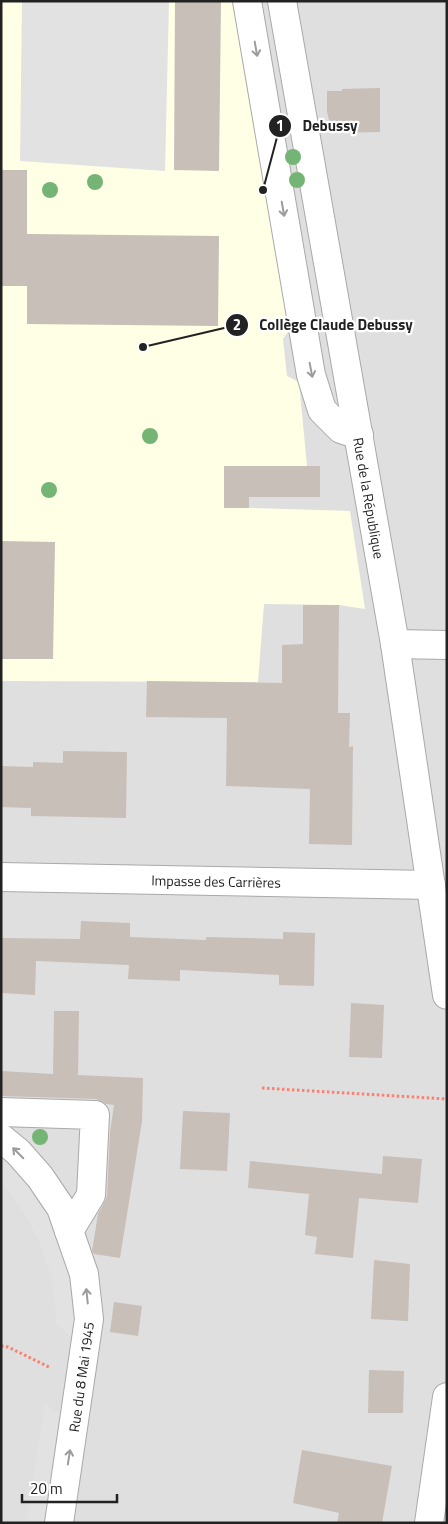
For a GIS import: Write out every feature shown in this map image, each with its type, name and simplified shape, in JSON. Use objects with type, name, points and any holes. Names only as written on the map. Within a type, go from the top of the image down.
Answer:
[{"type":"street","points":[[248,1],[311,375],[322,410],[342,429],[358,435]]},
{"type":"street","name":"Rue de la République","points":[[282,1],[395,644],[431,885],[441,913],[447,995]]},
{"type":"street","points":[[395,644],[447,645]]},
{"type":"street","name":"Impasse des Carrières","points":[[1,877],[431,885]]},
{"type":"street","points":[[1,1112],[95,1115],[91,1195],[69,1231]]},
{"type":"street","name":"Rue du 8 Mai 1945","points":[[1,1138],[18,1152],[40,1177],[61,1208],[84,1274],[90,1319],[59,1523]]},
{"type":"street","points":[[429,1523],[447,1397]]},
{"type":"path","points":[[262,1088],[447,1099]]},
{"type":"path","points":[[1,1346],[8,1347],[81,1383]]},
{"type":"shaded area","points":[[1,1],[447,1],[447,1523],[1,1523]]},
{"type":"shaded area","points":[[1,1],[233,1],[289,330],[283,339],[287,376],[299,382],[307,466],[224,466],[224,507],[350,511],[365,609],[339,605],[264,604],[258,682],[1,681]]},
{"type":"shaded area","points":[[22,1],[169,1],[165,171],[20,161]]},
{"type":"shaded area","points":[[1,1151],[48,1207],[74,1273],[76,1341],[57,1325],[52,1279],[39,1241],[11,1194],[1,1184]]},
{"type":"shaded area","points":[[45,1403],[64,1418],[48,1523],[26,1523]]},
{"type":"building","points":[[175,1],[221,1],[219,171],[174,170]]},
{"type":"building","points":[[380,88],[380,132],[332,133],[327,112],[327,91]]},
{"type":"building","points":[[1,170],[27,170],[27,234],[219,236],[218,326],[27,324],[27,286],[1,286]]},
{"type":"building","points":[[224,466],[320,466],[320,497],[249,497],[249,508],[224,508]]},
{"type":"building","points":[[1,541],[55,542],[53,659],[1,659]]},
{"type":"building","points":[[303,605],[339,605],[338,713],[350,713],[349,747],[353,746],[352,845],[309,844],[310,789],[226,786],[227,718],[146,717],[147,681],[282,683],[282,645],[303,644]]},
{"type":"building","points":[[63,751],[127,752],[126,818],[31,816],[31,808],[1,807],[1,766],[33,767],[33,762],[63,763]]},
{"type":"building","points":[[81,921],[130,923],[130,937],[206,940],[206,937],[283,939],[283,932],[315,933],[314,986],[279,985],[279,975],[180,970],[180,981],[128,979],[129,965],[36,961],[35,995],[1,993],[1,938],[80,939]]},
{"type":"building","points":[[351,1003],[384,1005],[382,1058],[349,1057]]},
{"type":"building","points":[[54,1011],[79,1011],[78,1075],[143,1078],[142,1121],[120,1258],[94,1254],[92,1251],[98,1214],[107,1196],[110,1132],[114,1105],[106,1104],[96,1099],[1,1096],[1,1071],[53,1074]]},
{"type":"building","points":[[183,1111],[230,1113],[227,1171],[180,1169]]},
{"type":"building","points":[[383,1156],[422,1159],[418,1203],[359,1198],[353,1258],[315,1254],[317,1237],[305,1235],[309,1194],[248,1188],[250,1161],[382,1174]]},
{"type":"building","points":[[374,1260],[410,1264],[408,1321],[371,1319]]},
{"type":"building","points":[[114,1302],[142,1306],[138,1336],[110,1332]]},
{"type":"building","points":[[369,1370],[404,1371],[403,1413],[368,1413]]},
{"type":"building","points":[[302,1450],[392,1466],[382,1523],[337,1523],[339,1513],[293,1503]]},
{"type":"place","name":"Debussy","points":[[263,190]]},
{"type":"place","name":"Collège Claude Debussy","points":[[143,347]]}]
